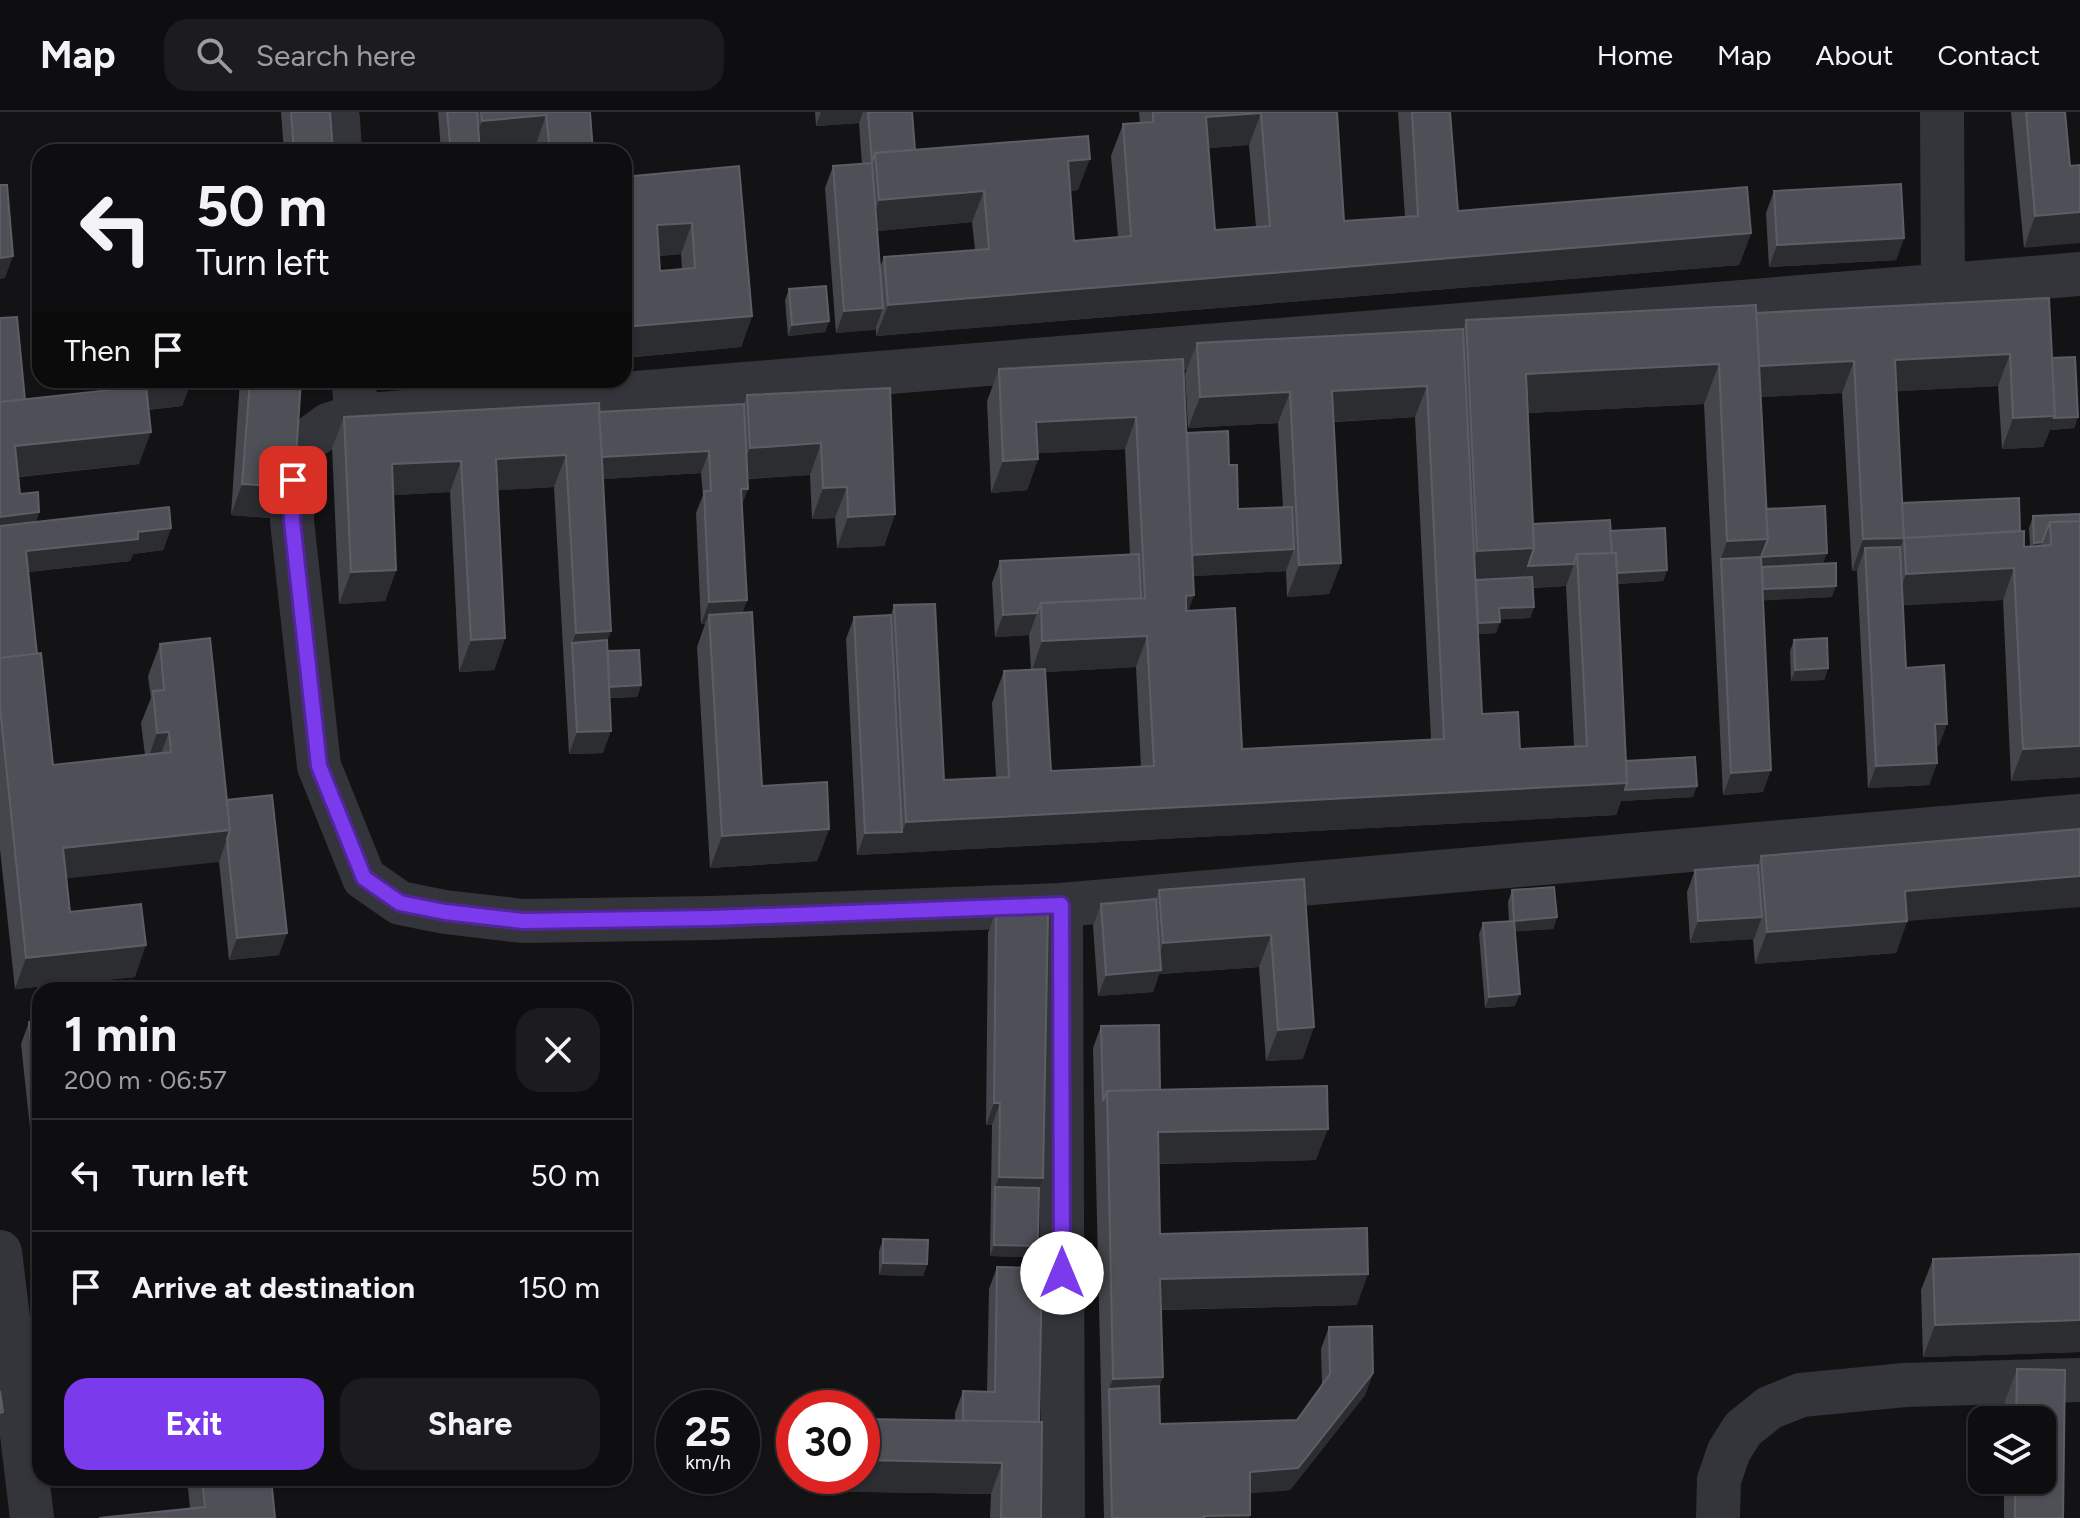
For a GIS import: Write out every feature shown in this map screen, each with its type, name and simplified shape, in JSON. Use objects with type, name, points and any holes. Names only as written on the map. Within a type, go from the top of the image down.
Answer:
[{"type":"street","points":[[1942,112],[1943,286]]},
{"type":"street","points":[[632,378],[2080,274]]},
{"type":"street","points":[[497,388],[355,398],[304,443],[293,480],[292,521],[319,766],[364,878],[400,903],[523,921],[712,918],[1061,905],[2080,816]]},
{"type":"street","points":[[1061,905],[1063,1518]]},
{"type":"street","points":[[0,1252],[32,1518]]},
{"type":"street","points":[[1718,1518],[1719,1480],[1729,1451],[1743,1429],[1769,1408],[1801,1395],[1905,1385],[2080,1380]]},
{"type":"building","points":[[291,112],[330,112],[332,144],[293,144]]},
{"type":"building","points":[[447,112],[477,112],[479,144],[450,144]]},
{"type":"building","points":[[481,112],[590,112],[592,144],[549,144],[546,115],[482,121]]},
{"type":"building","points":[[868,112],[912,112],[915,150],[875,153],[872,163]]},
{"type":"building","points":[[1153,112],[1337,112],[1344,221],[1418,216],[1412,112],[1450,112],[1458,211],[1747,187],[1751,233],[888,305],[884,257],[989,249],[984,191],[879,200],[875,153],[1088,136],[1090,159],[1068,161],[1074,241],[1131,236],[1123,124],[1153,122]],"holes":[[[1261,113],[1270,226],[1215,230],[1206,117]]]},
{"type":"building","points":[[2026,112],[2065,112],[2070,166],[2080,165],[2080,212],[2035,216]]},
{"type":"building","points":[[872,163],[883,308],[844,311],[833,166]]},
{"type":"building","points":[[739,166],[752,316],[632,326],[632,176]],"holes":[[[692,223],[695,268],[660,271],[657,225]]]},
{"type":"building","points":[[1901,184],[1904,238],[1777,245],[1774,191]]},
{"type":"building","points":[[0,185],[7,185],[13,256],[0,258]]},
{"type":"building","points":[[826,286],[829,321],[792,325],[789,289]]},
{"type":"building","points":[[2049,298],[2055,416],[2013,418],[2010,354],[1895,360],[1904,538],[1863,539],[1854,361],[1759,366],[1756,313]]},
{"type":"building","points":[[1756,305],[1768,539],[1727,541],[1719,364],[1526,374],[1534,548],[1477,551],[1466,320]]},
{"type":"building","points":[[17,317],[25,400],[0,402],[0,318]]},
{"type":"building","points":[[1463,329],[1482,714],[1518,712],[1520,749],[1587,746],[1577,554],[1616,553],[1627,783],[906,822],[894,605],[935,604],[944,780],[1009,777],[1004,671],[1045,669],[1051,771],[1154,766],[1147,636],[1042,641],[1041,603],[1145,598],[1136,417],[1036,422],[1038,459],[1003,461],[999,369],[1183,359],[1194,595],[1186,596],[1186,611],[1235,608],[1242,749],[1444,739],[1427,386],[1332,391],[1341,563],[1299,565],[1290,392],[1200,397],[1197,343]]},
{"type":"building","points":[[2075,357],[2078,417],[2054,418],[2052,358]]},
{"type":"building","points":[[146,388],[151,432],[15,446],[20,494],[38,492],[39,512],[0,517],[0,402]]},
{"type":"building","points":[[249,388],[300,388],[294,487],[242,484]]},
{"type":"building","points":[[890,388],[895,514],[848,517],[847,487],[823,488],[821,443],[750,448],[747,395]]},
{"type":"building","points":[[599,403],[611,631],[576,633],[566,455],[496,459],[505,638],[471,640],[461,461],[392,464],[396,570],[351,572],[344,417]]},
{"type":"building","points":[[744,404],[748,489],[741,489],[747,600],[709,602],[704,491],[711,491],[709,451],[602,457],[599,412]]},
{"type":"building","points":[[1228,431],[1229,465],[1237,465],[1238,509],[1292,507],[1294,549],[1192,555],[1187,433]]},
{"type":"building","points":[[2019,498],[2020,531],[1904,538],[1902,503]]},
{"type":"building","points":[[1825,506],[1827,553],[1761,557],[1768,539],[1766,509]]},
{"type":"building","points":[[169,507],[171,528],[138,532],[138,539],[26,551],[37,654],[0,658],[0,526]]},
{"type":"building","points":[[2080,514],[2080,521],[2050,522],[2042,542],[2034,543],[2033,516]]},
{"type":"building","points":[[1610,520],[1612,553],[1577,554],[1574,564],[1528,566],[1534,548],[1533,524]]},
{"type":"building","points":[[2080,521],[2080,746],[2023,749],[2014,568],[1906,574],[1904,538],[2024,531],[2024,547],[2051,545],[2050,522]]},
{"type":"building","points":[[1665,528],[1667,570],[1617,573],[1610,531]]},
{"type":"building","points":[[1900,547],[1906,668],[1944,665],[1947,724],[1935,724],[1937,763],[1876,766],[1865,548]]},
{"type":"building","points":[[1139,554],[1141,598],[1041,603],[1037,613],[1003,615],[1000,561]]},
{"type":"building","points":[[1761,557],[1771,770],[1731,773],[1721,559]]},
{"type":"building","points":[[1836,563],[1836,586],[1763,589],[1762,567]]},
{"type":"building","points":[[1532,577],[1534,607],[1499,608],[1500,622],[1478,623],[1476,580]]},
{"type":"building","points":[[752,612],[762,786],[827,782],[829,829],[722,836],[709,615]]},
{"type":"building","points":[[891,615],[902,832],[865,833],[854,617]]},
{"type":"building","points":[[210,638],[230,830],[63,848],[70,912],[141,904],[146,945],[26,958],[0,707],[0,658],[41,653],[53,765],[171,752],[169,732],[157,733],[153,691],[164,690],[160,644]]},
{"type":"building","points":[[1827,638],[1828,668],[1795,670],[1794,640]]},
{"type":"building","points":[[607,640],[611,731],[577,732],[572,643]]},
{"type":"building","points":[[639,650],[641,685],[609,687],[608,651]]},
{"type":"building","points":[[1695,757],[1697,786],[1625,790],[1626,761]]},
{"type":"building","points":[[272,795],[287,933],[237,938],[227,839],[230,830],[227,800]]},
{"type":"building","points":[[2080,829],[2080,876],[1905,891],[1907,921],[1767,932],[1761,856]]},
{"type":"building","points":[[1758,865],[1762,917],[1698,921],[1695,870]]},
{"type":"building","points":[[1304,879],[1314,1027],[1278,1030],[1271,935],[1163,943],[1159,890]]},
{"type":"building","points":[[1554,887],[1557,917],[1514,921],[1512,890]]},
{"type":"building","points":[[1156,899],[1161,970],[1106,975],[1101,904]]},
{"type":"building","points":[[996,911],[1048,912],[1043,1178],[999,1177],[1000,1103],[994,1103]]},
{"type":"building","points":[[1514,921],[1520,994],[1489,997],[1483,923]]},
{"type":"building","points":[[32,1021],[32,1051],[29,1022]]},
{"type":"building","points":[[1159,1025],[1160,1090],[1107,1091],[1103,1101],[1101,1026]]},
{"type":"building","points":[[1327,1086],[1328,1129],[1158,1132],[1160,1234],[1367,1228],[1368,1274],[1160,1279],[1163,1377],[1113,1379],[1107,1091]]},
{"type":"building","points":[[995,1187],[1039,1188],[1038,1246],[994,1245]]},
{"type":"building","points":[[883,1239],[928,1240],[927,1264],[883,1263]]},
{"type":"building","points":[[2080,1254],[2080,1320],[1935,1325],[1933,1259]]},
{"type":"building","points":[[997,1267],[1042,1268],[1039,1422],[963,1421],[963,1391],[995,1392]]},
{"type":"building","points":[[1372,1326],[1373,1373],[1298,1468],[1250,1472],[1250,1515],[1112,1518],[1109,1389],[1159,1386],[1160,1424],[1297,1420],[1330,1374],[1329,1327]]},
{"type":"building","points":[[2017,1369],[2065,1370],[2063,1518],[2015,1518],[2015,1494],[2056,1494],[2056,1406],[2016,1406]]},
{"type":"building","points":[[880,1419],[1042,1422],[1041,1518],[1001,1518],[1002,1463],[880,1460]]},
{"type":"building","points":[[203,1486],[272,1486],[275,1518],[99,1518],[205,1507]]},
{"type":"route","points":[[293,480],[292,521],[319,766],[364,878],[400,903],[523,921],[712,918],[1061,905],[1062,1273]]}]
